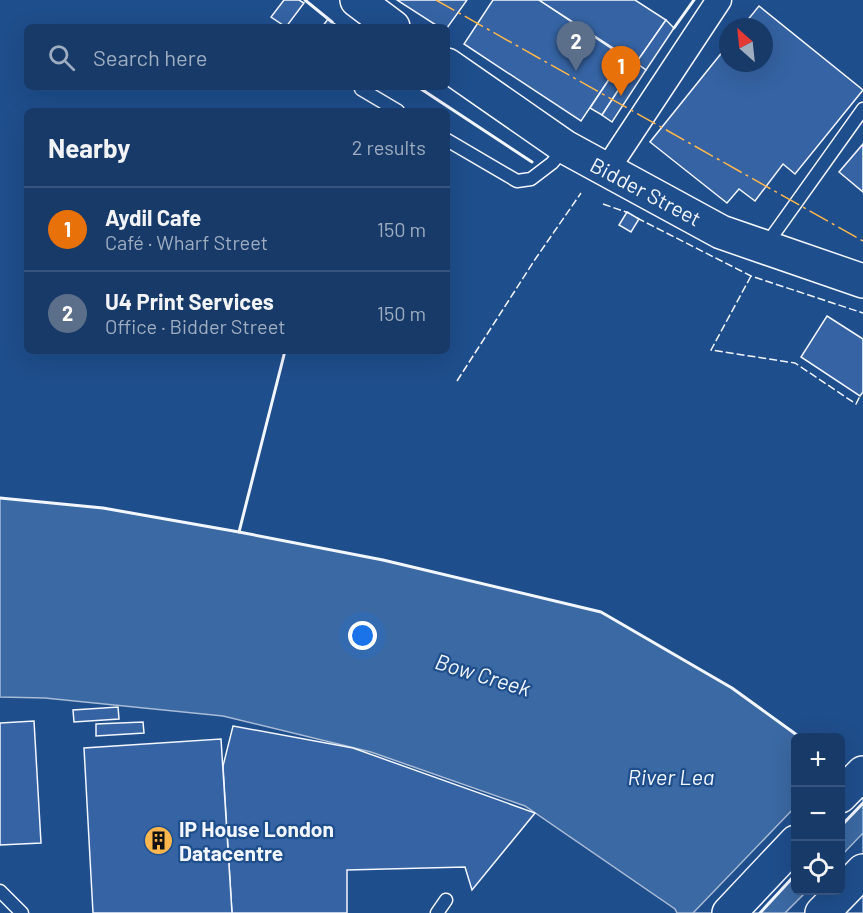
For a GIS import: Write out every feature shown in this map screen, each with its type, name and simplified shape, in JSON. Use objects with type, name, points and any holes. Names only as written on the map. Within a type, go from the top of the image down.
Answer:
[{"type":"main road","points":[[357,0],[389,24]]},
{"type":"main road","name":"Bidder Street","points":[[450,66],[566,147],[606,171],[721,232],[863,281]]},
{"type":"main road","points":[[845,791],[863,773]]},
{"type":"main road","points":[[729,913],[791,846]]},
{"type":"main road","points":[[822,913],[857,877]]},
{"type":"street","points":[[606,171],[719,0]]},
{"type":"lane","points":[[363,90],[393,108]]},
{"type":"lane","points":[[764,248],[863,109]]},
{"type":"lane","points":[[450,142],[517,181],[531,179],[552,163],[566,147]]},
{"type":"lane","points":[[0,891],[22,913]]},
{"type":"lane","points":[[437,913],[446,900]]},
{"type":"water","name":"River Lea","points":[[0,498],[103,508],[239,532],[383,560],[601,612],[732,688],[795,733],[791,733],[791,895],[845,895],[845,771],[863,787],[863,913],[677,913],[675,909],[525,806],[371,752],[223,716],[45,698],[0,697]]},
{"type":"pier","points":[[845,769],[863,783],[863,803],[845,823]]},
{"type":"pier","points":[[791,811],[791,878],[760,913],[693,913]]},
{"type":"pier","points":[[863,833],[863,913],[785,913],[803,895],[845,895],[845,852]]},
{"type":"building","points":[[284,0],[299,0],[304,3],[288,24],[282,24],[271,17]]},
{"type":"building","points":[[397,0],[467,0],[450,24],[434,24]]},
{"type":"building","points":[[493,0],[539,0],[624,57],[581,121],[464,44]]},
{"type":"building","points":[[539,0],[635,0],[666,20],[636,63]]},
{"type":"building","points":[[759,6],[863,90],[795,174],[783,164],[755,201],[739,189],[727,203],[650,142],[719,56],[719,72],[773,72],[773,18],[749,18]]},
{"type":"building","points":[[328,19],[335,24],[324,24]]},
{"type":"building","points":[[666,20],[674,28],[646,70],[636,63]]},
{"type":"building","points":[[624,57],[636,63],[602,115],[590,108]]},
{"type":"building","points":[[636,63],[646,70],[612,122],[602,115]]},
{"type":"building","points":[[863,144],[863,192],[839,172]]},
{"type":"building","points":[[627,212],[639,219],[631,232],[619,225]]},
{"type":"building","points":[[827,316],[863,339],[863,392],[860,396],[801,357]]},
{"type":"building","points":[[118,707],[119,719],[74,722],[73,710]]},
{"type":"building","points":[[34,721],[41,843],[0,845],[0,723]]},
{"type":"building","points":[[143,722],[144,733],[96,736],[96,724]]},
{"type":"building","points":[[233,726],[353,748],[535,813],[472,890],[465,867],[347,870],[347,913],[232,913],[223,766]]},
{"type":"building","name":"IP House London Datacentre","points":[[221,739],[232,913],[93,913],[84,748]]},
{"type":"fence","points":[[457,381],[581,193]]},
{"type":"fence","points":[[603,204],[629,213]]},
{"type":"fence","points":[[637,218],[751,276],[863,313]]},
{"type":"fence","points":[[751,276],[711,350],[795,363],[856,404],[860,396]]},
{"type":"wall","points":[[305,0],[332,22]]},
{"type":"wall","points":[[674,28],[694,0]]},
{"type":"wall","points":[[423,90],[450,108]]},
{"type":"wall","points":[[450,108],[532,162]]},
{"type":"wall","points":[[239,532],[284,354]]},
{"type":"wall","points":[[0,498],[103,508],[239,532],[383,560],[601,612],[732,688],[794,733]]},
{"type":"wall","points":[[845,822],[863,803]]},
{"type":"wall","points":[[760,913],[791,879]]},
{"type":"power","points":[[436,0],[863,241]]},
{"type":"place","name":"U4 Print Services","points":[[576,71]]},
{"type":"place","name":"Aydil Cafe","points":[[621,96]]},
{"type":"place","name":"IP House London Datacentre","points":[[158,840]]},
{"type":"water label","name":"Bow Creek","points":[[483,674]]}]
